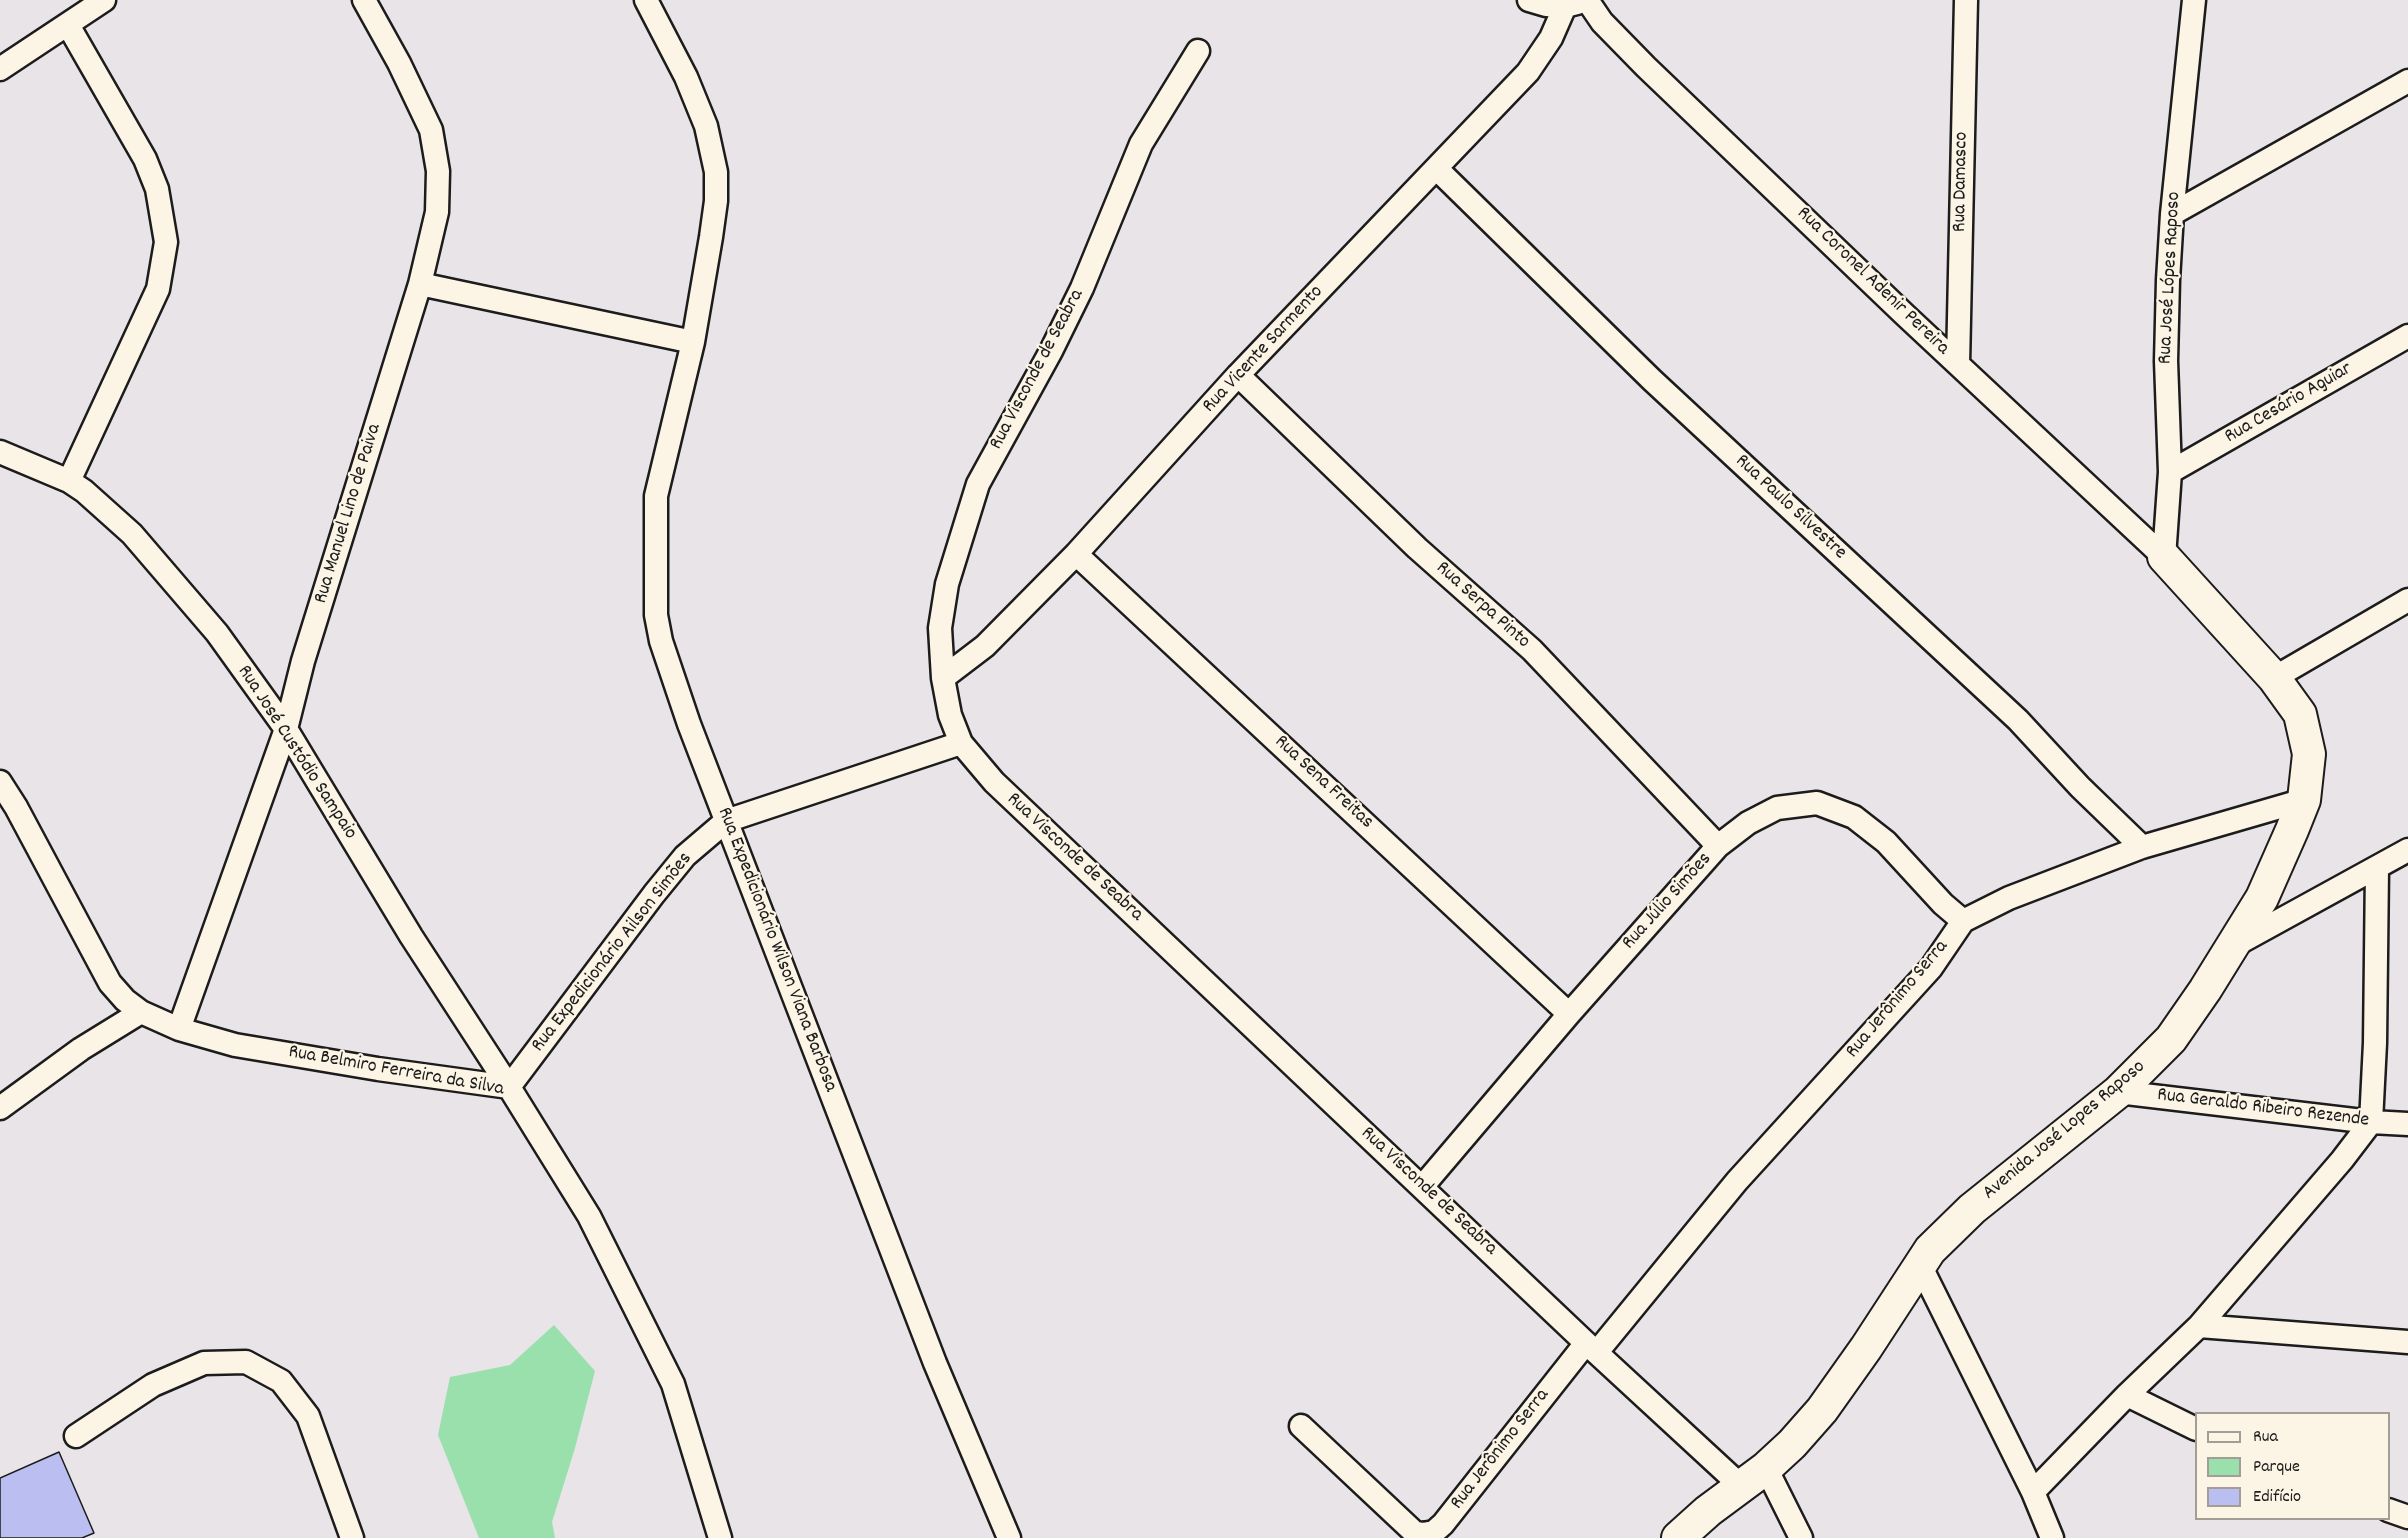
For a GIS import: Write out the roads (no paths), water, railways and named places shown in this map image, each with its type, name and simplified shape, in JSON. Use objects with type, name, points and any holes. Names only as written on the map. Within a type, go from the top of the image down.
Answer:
[{"type":"street","points":[[0,69],[104,0]]},
{"type":"street","name":"Rua Manuel Lino de Paiva","points":[[179,1029],[286,729],[303,662],[420,284],[437,212],[438,171],[431,130],[399,63],[364,0]]},
{"type":"street","name":"Rua Expedicionário Wilson Viana Barbosa","points":[[646,0],[686,77],[702,116],[716,172],[716,201],[693,342],[656,496],[656,615],[661,640],[685,713],[935,1363],[1009,1538]]},
{"type":"street","points":[[1529,0],[1546,5],[1580,2]]},
{"type":"street","name":"Rua Damasco","points":[[1958,364],[1966,0]]},
{"type":"street","name":"Rua José Lópes Raposo","points":[[2164,556],[2169,472],[2166,361],[2172,214],[2194,0]]},
{"type":"street","name":"Rua Vicente Sarmento","points":[[944,678],[985,646],[1076,554],[1238,375],[1528,72],[1551,38],[1580,2]]},
{"type":"street","name":"Rua Coronel Adenir Pereira","points":[[1580,2],[1958,364],[2164,556]]},
{"type":"street","points":[[68,25],[145,159],[157,189],[166,242],[158,289],[69,481]]},
{"type":"street","name":"Rua Visconde de Seabra","points":[[1198,51],[1141,144],[1082,288],[1051,351],[978,484],[947,584],[940,628],[950,715],[961,743],[994,782],[1591,1347],[1754,1477]]},
{"type":"street","points":[[2172,214],[2408,81]]},
{"type":"street","name":"Rua Paulo Silvestre","points":[[1437,169],[1652,380],[2018,720],[2080,787],[2142,847]]},
{"type":"street","points":[[420,284],[693,342]]},
{"type":"street","name":"Rua Cesário Aguiar","points":[[2169,472],[2408,336]]},
{"type":"street","name":"Rua Serpa Pinto","points":[[1238,375],[1418,548],[1532,650],[1718,846]]},
{"type":"street","name":"Rua José Custódio Sampaio","points":[[0,452],[69,481],[84,491],[132,534],[217,633],[286,729],[411,936],[509,1087]]},
{"type":"street","name":"Rua Sena Freitas","points":[[1076,554],[1569,1014]]},
{"type":"street","name":"Avenida José Lopes Raposo","points":[[1678,1538],[1792,1444],[1821,1410],[1866,1348],[1930,1250],[1971,1209],[2118,1092],[2171,1039],[2262,898],[2304,800],[2309,754],[2300,714],[2274,678],[2164,556]]},
{"type":"street","points":[[2274,678],[2408,600]]},
{"type":"street","name":"Rua Expedicionário Ailson Simões","points":[[509,1087],[654,894],[686,856],[726,821],[961,743]]},
{"type":"street","name":"Rua Belmiro Ferreira da Silva","points":[[0,782],[16,807],[110,983],[125,1000],[141,1012],[179,1029],[246,1047],[378,1069],[509,1087],[589,1216],[673,1384],[720,1538]]},
{"type":"street","name":"Rua Jerônimo Serra","points":[[1300,1426],[1415,1533],[1434,1532],[1591,1347],[1737,1181],[1931,968],[1963,921],[2008,898],[2142,847],[2304,800]]},
{"type":"street","name":"Rua Júlio Simões","points":[[1422,1187],[1569,1014],[1718,846],[1748,823],[1777,808],[1818,803],[1854,817],[1886,842],[1943,904],[1963,921]]},
{"type":"street","points":[[2233,946],[2408,850]]},
{"type":"street","points":[[2033,1492],[2127,1395],[2199,1326],[2342,1160],[2371,1122],[2377,868]]},
{"type":"street","points":[[0,1108],[81,1049],[141,1012]]},
{"type":"street","name":"Rua Geraldo Ribeiro Rezende","points":[[2118,1092],[2371,1122],[2408,1124]]},
{"type":"street","points":[[1920,1265],[2033,1492],[2052,1538]]},
{"type":"street","points":[[2199,1326],[2408,1342]]},
{"type":"street","points":[[76,1436],[153,1385],[204,1364],[246,1362],[281,1381],[308,1416],[352,1538]]},
{"type":"street","points":[[2127,1395],[2195,1429]]},
{"type":"street","points":[[1754,1477],[1801,1538]]},
{"type":"street","points":[[2390,1510],[2408,1517]]}]
